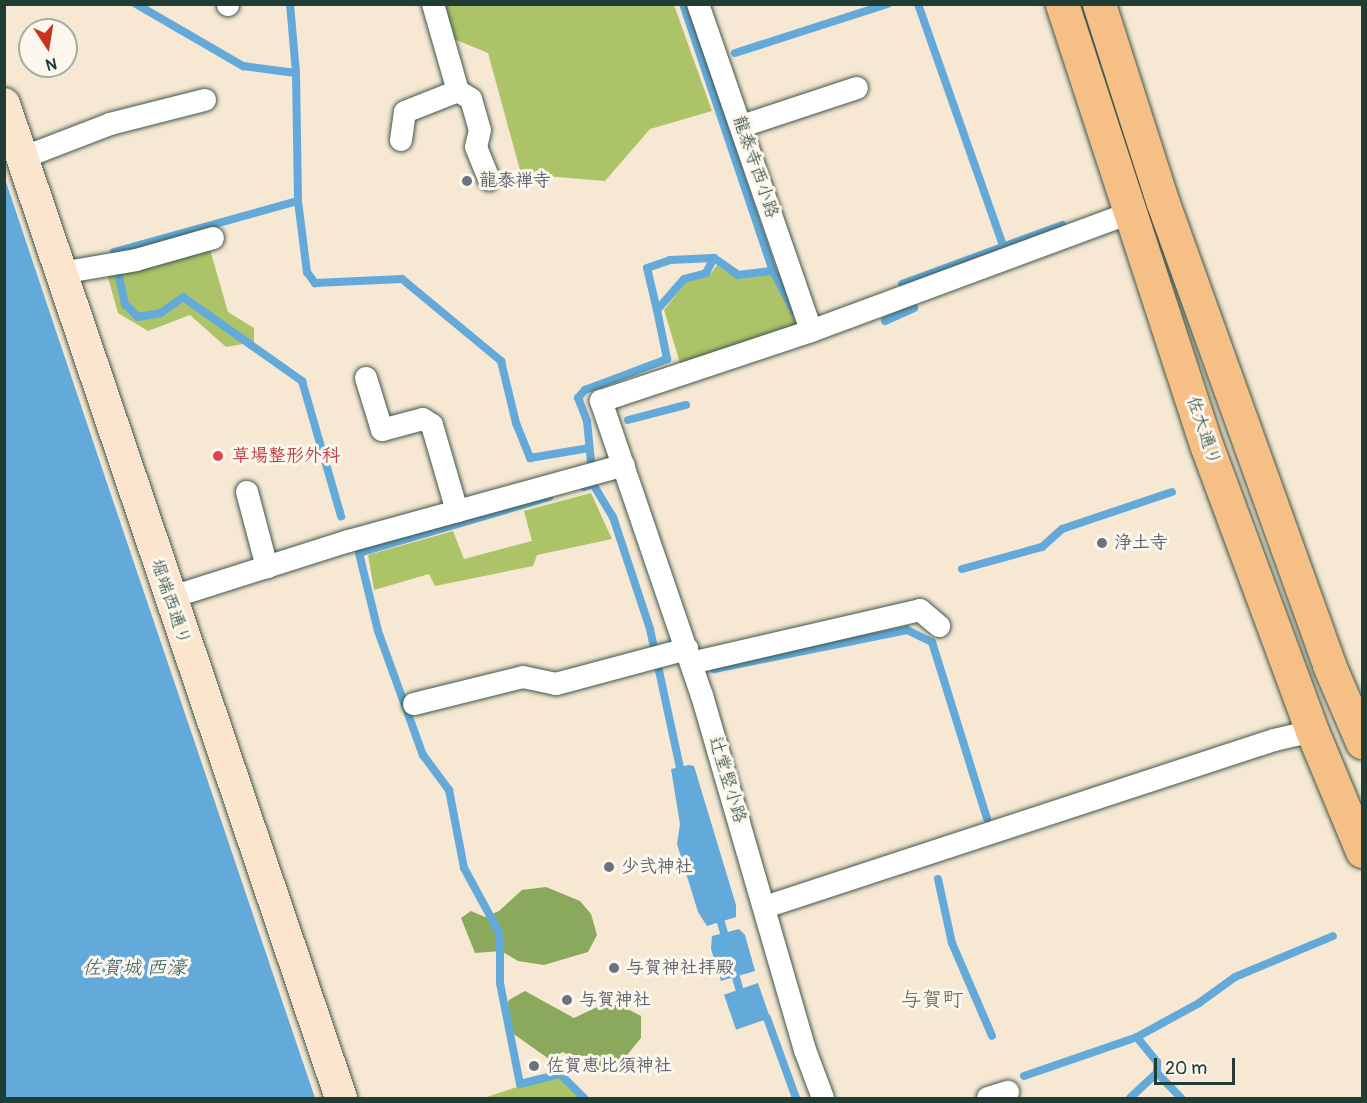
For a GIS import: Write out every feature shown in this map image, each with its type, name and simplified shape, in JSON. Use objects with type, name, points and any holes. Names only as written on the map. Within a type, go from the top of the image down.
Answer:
[{"type":"main road","name":"佐大通り","points":[[1062,4],[1132,212],[1207,447],[1312,731],[1362,851]]},
{"type":"main road","points":[[1099,4],[1163,203],[1359,726]]},
{"type":"street","points":[[433,4],[458,91],[471,99],[480,130],[476,147],[489,180]]},
{"type":"street","name":"龍泰寺西小路","points":[[698,4],[811,331]]},
{"type":"street","points":[[742,126],[857,88]]},
{"type":"street","points":[[402,140],[405,112],[458,91]]},
{"type":"street","points":[[22,158],[110,123],[205,100]]},
{"type":"street","name":"堀端西通り","points":[[4,104],[169,598],[341,1098]]},
{"type":"street","points":[[811,331],[1132,212]]},
{"type":"street","points":[[61,273],[136,260],[213,238]]},
{"type":"street","name":"辻堂竪小路","points":[[811,331],[602,401],[624,465],[673,656],[765,907],[805,1050],[823,1098]]},
{"type":"street","points":[[366,378],[382,430],[423,419],[432,425],[457,511]]},
{"type":"street","points":[[169,598],[457,511],[624,465]]},
{"type":"street","points":[[247,492],[267,567]]},
{"type":"street","points":[[414,704],[523,677],[556,684],[673,656],[920,610],[939,626]]},
{"type":"street","points":[[765,907],[1263,743],[1312,731],[1359,726]]},
{"type":"green space","points":[[445,5],[674,5],[712,111],[650,129],[605,181],[521,174],[488,53],[454,39]]},
{"type":"green space","points":[[209,246],[228,312],[254,328],[254,342],[226,347],[190,315],[148,331],[118,313],[107,274]]},
{"type":"green space","points":[[717,265],[738,279],[779,272],[798,328],[681,366],[664,310],[686,282],[709,276]]},
{"type":"green space","points":[[591,493],[612,539],[537,555],[533,566],[435,586],[429,574],[374,590],[368,555],[453,531],[464,559],[532,541],[524,511]]},
{"type":"green space","points":[[546,887],[580,901],[591,914],[597,935],[588,952],[544,965],[518,961],[501,951],[475,953],[461,918],[471,911],[485,917],[499,911],[522,890]]},
{"type":"green space","points":[[525,991],[574,1018],[597,1007],[618,1004],[641,1016],[641,1038],[618,1066],[597,1071],[563,1052],[549,1059],[515,1035],[503,1018],[509,1000]]},
{"type":"green space","points":[[558,1076],[581,1098],[484,1098],[517,1087]]},
{"type":"water","name":"佐賀城 西濠","points":[[5,179],[106,480],[315,1098],[5,1098]]},
{"type":"water","points":[[694,766],[736,905],[736,917],[707,926],[698,912],[677,844],[680,824],[671,769]]},
{"type":"water","points":[[739,929],[745,935],[755,971],[721,981],[711,949],[712,936]]},
{"type":"water","points":[[758,983],[770,1018],[736,1030],[724,995]]},
{"type":"waterway","points":[[136,4],[243,66],[296,73]]},
{"type":"waterway","points":[[290,4],[296,73],[298,201],[307,272],[315,283],[402,279],[501,361],[516,423],[530,458],[589,448]]},
{"type":"waterway","points":[[683,4],[773,271],[794,311]]},
{"type":"waterway","points":[[735,53],[888,4]]},
{"type":"waterway","points":[[918,4],[1003,246]]},
{"type":"waterway","points":[[114,252],[298,201]]},
{"type":"waterway","points":[[902,284],[1062,225]]},
{"type":"waterway","points":[[657,310],[647,268],[670,260],[714,258]]},
{"type":"waterway","points":[[592,472],[587,421],[578,398],[585,390],[667,359],[657,310],[684,279],[706,273],[714,258],[738,275],[773,271]]},
{"type":"waterway","points":[[119,276],[125,304],[138,317],[161,313],[183,297],[302,381],[341,516]]},
{"type":"waterway","points":[[885,321],[914,308]]},
{"type":"waterway","points":[[628,420],[686,405]]},
{"type":"waterway","points":[[584,487],[593,484],[613,517],[650,629],[682,777]]},
{"type":"waterway","points":[[962,569],[1042,547],[1062,529],[1172,492]]},
{"type":"waterway","points":[[549,497],[359,553],[378,631],[423,755],[449,790],[464,868],[500,934],[500,983],[520,1084],[560,1074],[584,1098]]},
{"type":"waterway","points":[[714,669],[907,630],[932,642],[987,819]]},
{"type":"waterway","points":[[938,879],[952,943],[992,1036]]},
{"type":"waterway","points":[[718,912],[727,943]]},
{"type":"waterway","points":[[1024,1076],[1137,1037],[1199,1003],[1235,977],[1333,936]]},
{"type":"waterway","points":[[733,967],[742,998]]},
{"type":"waterway","points":[[758,1013],[767,1018],[796,1098]]},
{"type":"waterway","points":[[1130,1098],[1157,1073],[1157,1062],[1137,1037]]},
{"type":"waterway","points":[[1157,1073],[1181,1098]]},
{"type":"place","name":"龍泰禅寺","points":[[467,181]]},
{"type":"place","name":"草場整形外科","points":[[218,456]]},
{"type":"place","name":"浄土寺","points":[[1102,543]]},
{"type":"place","name":"少弐神社","points":[[609,867]]},
{"type":"place","name":"与賀神社拝殿","points":[[614,968]]},
{"type":"place","name":"与賀神社","points":[[567,1000]]},
{"type":"place","name":"佐賀恵比須神社","points":[[534,1066]]},
{"type":"district","name":"与賀町","points":[[932,1000]]}]
